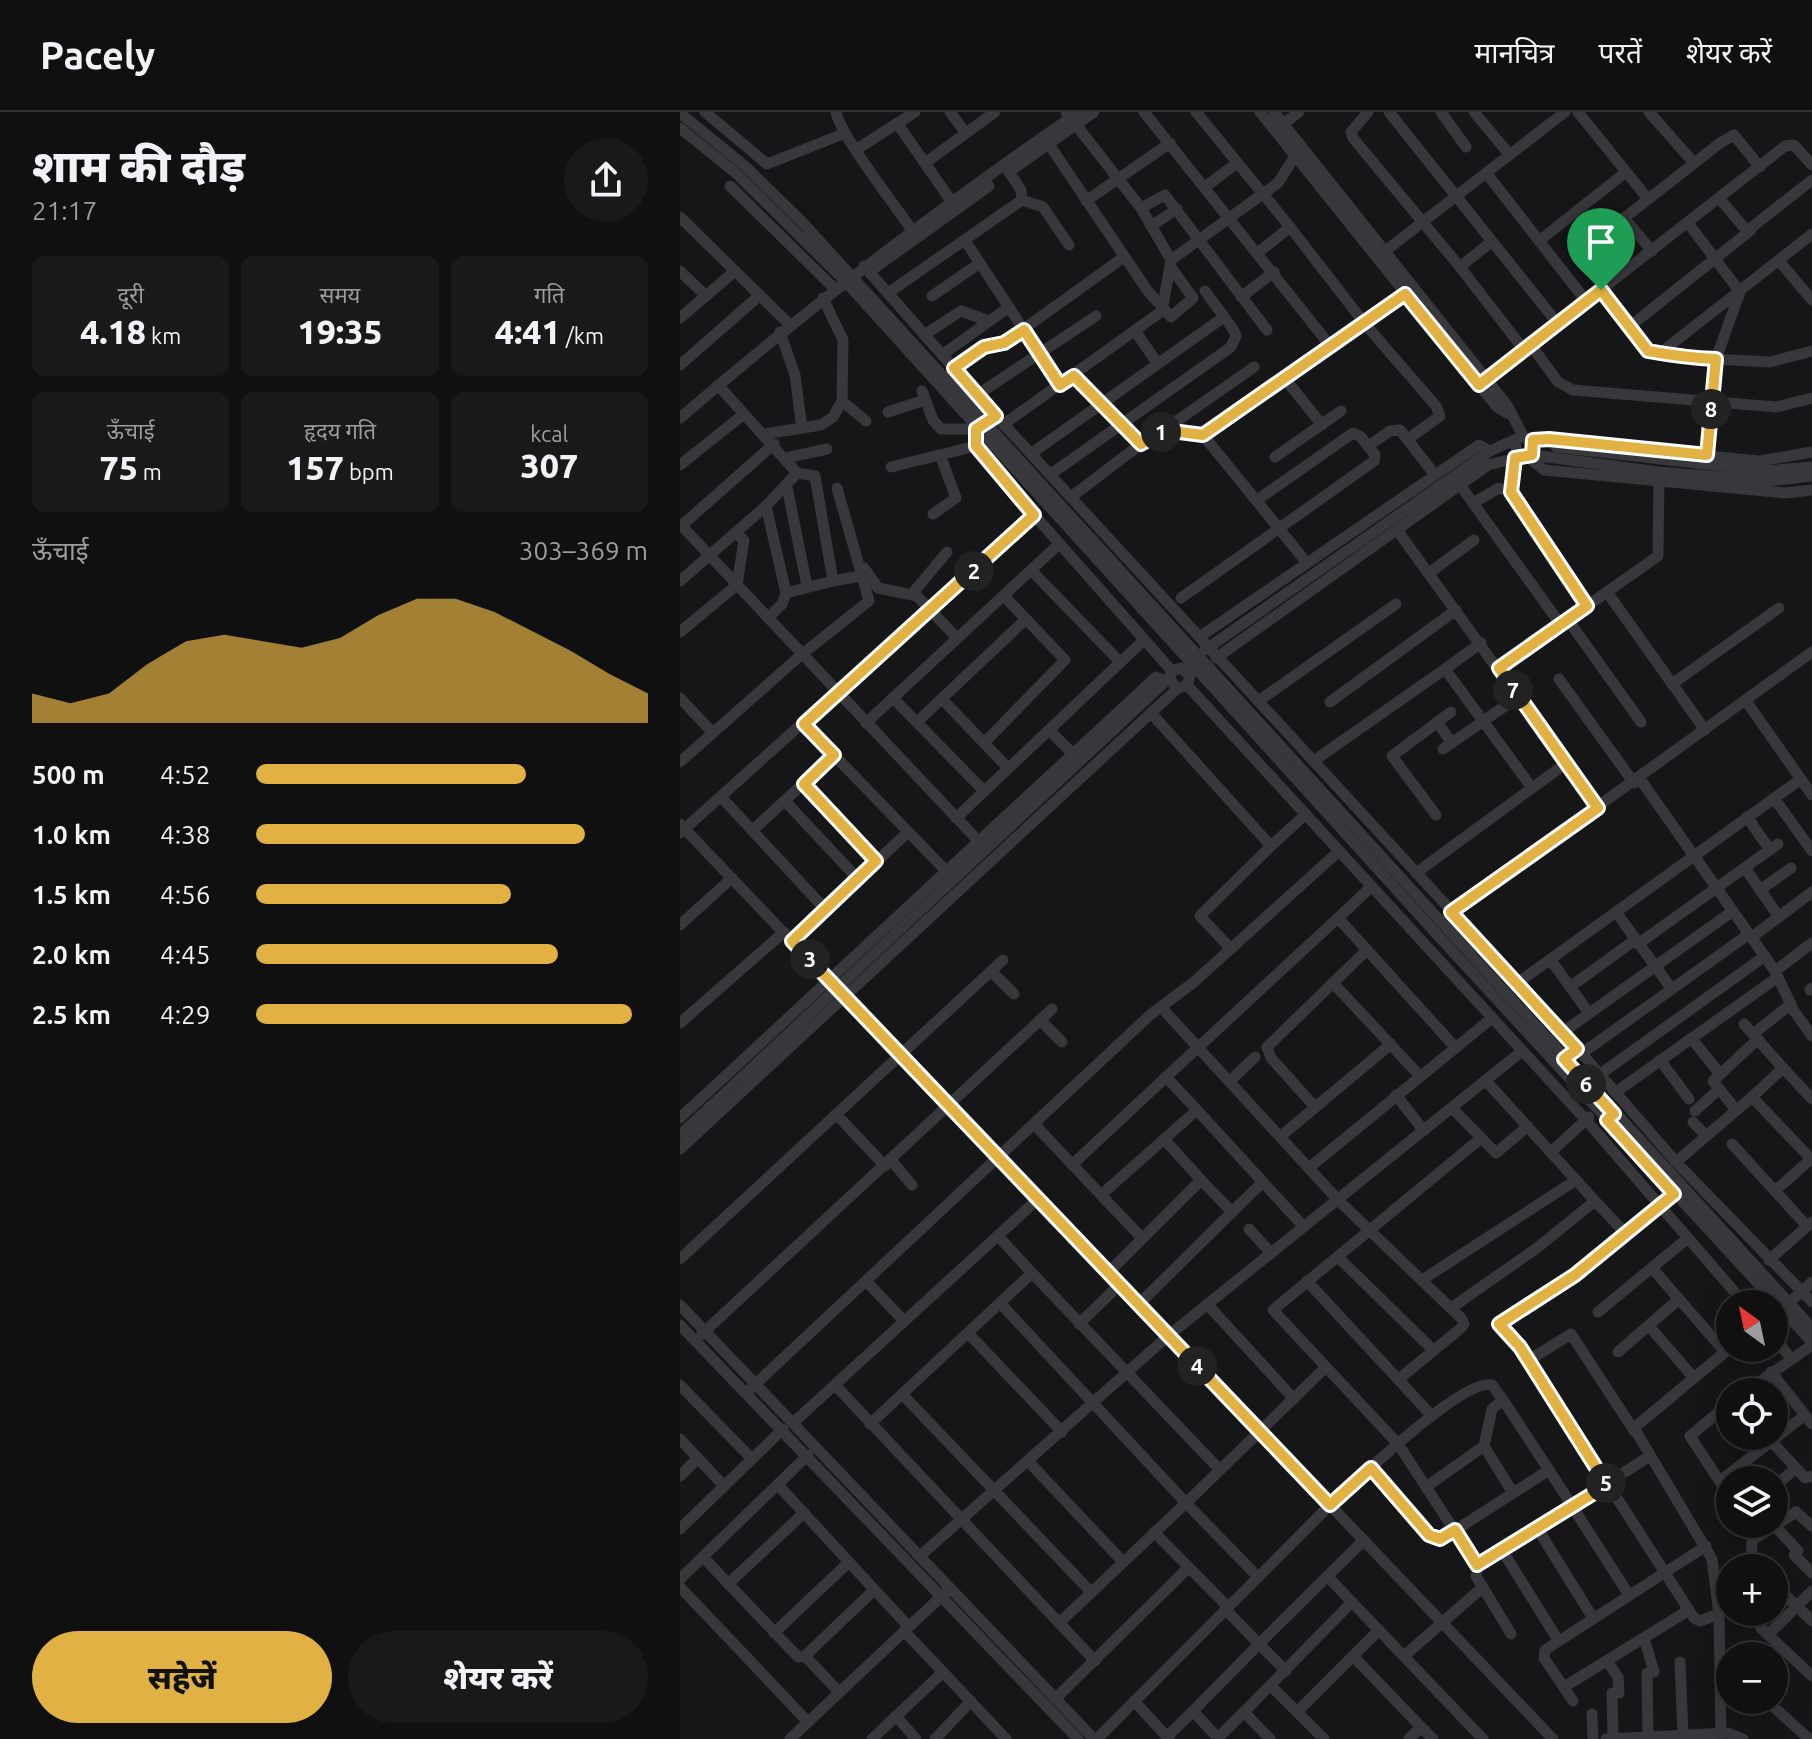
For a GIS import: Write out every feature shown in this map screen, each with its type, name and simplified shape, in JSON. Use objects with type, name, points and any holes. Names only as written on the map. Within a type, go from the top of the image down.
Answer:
[{"type":"street","points":[[705,112],[767,164],[843,134]]},
{"type":"street","points":[[836,112],[843,134],[857,149],[912,230]]},
{"type":"street","points":[[857,149],[915,112]]},
{"type":"street","points":[[950,112],[965,132]]},
{"type":"street","points":[[925,163],[995,112]]},
{"type":"street","points":[[680,418],[844,282],[1047,141],[1073,117],[1094,112]]},
{"type":"street","points":[[1144,112],[1259,252],[1332,348]]},
{"type":"street","points":[[1196,112],[1365,324],[1440,412],[1437,420],[1408,439]]},
{"type":"street","points":[[1260,112],[1279,127],[1380,255]]},
{"type":"street","points":[[1274,112],[1295,156],[1409,290],[1482,382],[1507,405],[1523,448],[1511,492]]},
{"type":"street","points":[[1279,127],[1299,112]]},
{"type":"street","points":[[1368,112],[1351,132],[1353,138],[1565,388],[1776,407],[1812,398]]},
{"type":"street","points":[[1389,112],[1558,324]]},
{"type":"street","points":[[1441,112],[1466,147]]},
{"type":"street","points":[[1474,112],[1509,154]]},
{"type":"street","points":[[1380,255],[1565,112]]},
{"type":"street","points":[[1578,112],[1648,199]]},
{"type":"street","points":[[1649,112],[1694,163]]},
{"type":"street","points":[[680,113],[742,171],[844,282],[988,424],[1185,673],[1306,814],[1586,1120],[1733,1290]]},
{"type":"street","points":[[1047,141],[1162,311],[1171,317],[1193,298],[1170,263],[1141,208],[1073,117]]},
{"type":"street","points":[[897,123],[955,206]]},
{"type":"street","points":[[680,128],[742,171]]},
{"type":"street","points":[[1614,279],[1591,248],[1694,163],[1734,135],[1760,167]]},
{"type":"street","points":[[1086,201],[1170,143]]},
{"type":"street","points":[[1482,382],[1790,144],[1812,165]]},
{"type":"street","points":[[888,412],[924,396],[933,420],[941,429],[988,424],[1060,385],[1162,311],[1170,263],[1286,175],[1295,156]]},
{"type":"street","points":[[1205,187],[1237,163]]},
{"type":"street","points":[[1007,168],[1021,190],[1022,200]]},
{"type":"street","points":[[1539,241],[1626,172]]},
{"type":"street","points":[[1487,174],[1586,301]]},
{"type":"street","points":[[1628,328],[1812,180]]},
{"type":"street","points":[[730,186],[844,282]]},
{"type":"street","points":[[1141,208],[1162,194],[1177,209],[1267,330]]},
{"type":"street","points":[[1719,198],[1747,231],[1751,230]]},
{"type":"street","points":[[888,293],[966,242],[1022,200]]},
{"type":"street","points":[[1022,200],[1043,207],[1069,245]]},
{"type":"street","points":[[866,269],[912,230],[955,206]]},
{"type":"street","points":[[1151,226],[1177,209]]},
{"type":"street","points":[[680,217],[760,295],[785,328],[802,428]]},
{"type":"street","points":[[1624,218],[1652,251]]},
{"type":"street","points":[[1688,223],[1740,292]]},
{"type":"street","points":[[1259,252],[1290,227]]},
{"type":"street","points":[[1601,290],[1648,351],[1664,350],[1812,234]]},
{"type":"street","points":[[966,242],[1060,385]]},
{"type":"street","points":[[1460,267],[1491,242]]},
{"type":"street","points":[[954,368],[984,347],[1004,343],[1024,330],[1124,257]]},
{"type":"street","points":[[1779,261],[1812,300]]},
{"type":"street","points":[[932,296],[980,263]]},
{"type":"street","points":[[866,269],[977,395],[988,424],[1032,453],[1563,1032],[1676,1162],[1772,1262],[1807,1287],[1812,1302]]},
{"type":"street","points":[[680,271],[706,296]]},
{"type":"street","points":[[680,317],[735,271]]},
{"type":"street","points":[[1241,297],[1274,272]]},
{"type":"street","points":[[1164,430],[1200,435],[1286,380],[1409,290]]},
{"type":"street","points":[[1051,474],[1121,428],[1231,347],[1236,336],[1205,291]]},
{"type":"street","points":[[1707,455],[1716,359],[1740,292]]},
{"type":"street","points":[[680,365],[760,295]]},
{"type":"street","points":[[764,434],[827,422],[842,401],[843,340],[823,298]]},
{"type":"street","points":[[942,355],[1009,307]]},
{"type":"street","points":[[924,335],[961,311],[989,321]]},
{"type":"street","points":[[977,395],[1096,316]]},
{"type":"street","points":[[1032,453],[1224,317]]},
{"type":"street","points":[[1135,331],[1158,364]]},
{"type":"street","points":[[1664,350],[1674,357],[1770,362],[1812,351]]},
{"type":"street","points":[[1071,497],[1141,444],[1254,367]]},
{"type":"street","points":[[1074,376],[1121,428],[1141,444]]},
{"type":"street","points":[[1286,380],[1322,425]]},
{"type":"street","points":[[718,385],[797,473],[815,476],[833,581]]},
{"type":"street","points":[[842,401],[866,421]]},
{"type":"street","points":[[1275,457],[1341,411]]},
{"type":"street","points":[[680,465],[744,414]]},
{"type":"street","points":[[1185,415],[1307,563]]},
{"type":"street","points":[[1511,417],[1523,448]]},
{"type":"street","points":[[891,467],[976,446],[988,424]]},
{"type":"street","points":[[1368,446],[1396,428],[1435,475]]},
{"type":"street","points":[[1181,598],[1374,461],[1375,455],[1353,433],[1257,500]]},
{"type":"street","points":[[774,444],[681,526],[983,846]]},
{"type":"street","points":[[1201,636],[1479,445],[1490,451]]},
{"type":"street","points":[[976,446],[1144,640],[1185,673],[1437,926],[1768,1290]]},
{"type":"street","points":[[1523,448],[1658,477],[1785,493],[1812,490]]},
{"type":"street","points":[[680,1149],[838,989],[954,880],[983,846],[1077,758],[1185,673],[1490,451],[1523,448],[1707,455],[1760,461],[1812,452]]},
{"type":"street","points":[[1215,651],[1397,530],[1488,465],[1523,448],[1765,471],[1812,467]]},
{"type":"street","points":[[785,458],[827,449]]},
{"type":"street","points":[[933,514],[956,498],[940,455]]},
{"type":"street","points":[[680,581],[787,487],[797,473]]},
{"type":"street","points":[[1658,477],[1775,482],[1812,476]]},
{"type":"street","points":[[1499,668],[1658,556],[1658,477]]},
{"type":"street","points":[[1460,485],[1641,722]]},
{"type":"street","points":[[787,487],[807,586]]},
{"type":"street","points":[[682,757],[869,601],[837,488]]},
{"type":"street","points":[[1473,503],[1499,488],[1511,492],[1587,606]]},
{"type":"street","points":[[766,506],[786,593],[782,604],[768,618]]},
{"type":"street","points":[[1034,515],[722,798],[682,829],[1039,1198],[1553,1739]]},
{"type":"street","points":[[1397,530],[1598,808]]},
{"type":"street","points":[[680,632],[737,585],[744,540],[735,533]]},
{"type":"street","points":[[1429,573],[1474,540]]},
{"type":"street","points":[[866,723],[1059,544]]},
{"type":"street","points":[[912,594],[947,552]]},
{"type":"street","points":[[856,555],[878,588],[912,594],[957,638]]},
{"type":"street","points":[[1031,570],[1120,662]]},
{"type":"street","points":[[786,593],[861,576]]},
{"type":"street","points":[[1607,592],[1705,730]]},
{"type":"street","points":[[984,743],[1065,660],[1004,596]]},
{"type":"street","points":[[1260,700],[1396,604]]},
{"type":"street","points":[[1672,684],[1779,608]]},
{"type":"street","points":[[1330,702],[1456,610]]},
{"type":"street","points":[[917,722],[1026,619]]},
{"type":"street","points":[[956,818],[1144,640]]},
{"type":"street","points":[[1315,760],[1481,643]]},
{"type":"street","points":[[1451,912],[1637,781],[1812,652]]},
{"type":"street","points":[[1445,669],[1532,788]]},
{"type":"street","points":[[680,1135],[954,880],[1151,713],[1185,673]]},
{"type":"street","points":[[1559,679],[1717,887],[1777,974],[1791,1004],[1812,1036]]},
{"type":"street","points":[[1437,722],[1447,746],[1518,697]]},
{"type":"street","points":[[680,698],[713,733]]},
{"type":"street","points":[[893,698],[984,791]]},
{"type":"street","points":[[942,699],[1008,768]]},
{"type":"street","points":[[1746,701],[1812,795]]},
{"type":"street","points":[[1436,815],[1392,756],[1451,712]]},
{"type":"street","points":[[1151,713],[1271,846]]},
{"type":"street","points":[[804,724],[954,880]]},
{"type":"street","points":[[1049,730],[1077,758]]},
{"type":"street","points":[[753,830],[834,755]]},
{"type":"street","points":[[1416,873],[1565,764]]},
{"type":"street","points":[[1516,984],[1801,779]]},
{"type":"street","points":[[804,784],[876,861]]},
{"type":"street","points":[[722,798],[825,909]]},
{"type":"street","points":[[1774,798],[1812,851]]},
{"type":"street","points":[[785,801],[858,879]]},
{"type":"street","points":[[1231,949],[1200,916],[1306,814]]},
{"type":"street","points":[[1570,987],[1774,847],[1747,817]]},
{"type":"street","points":[[680,1023],[825,909],[908,832]]},
{"type":"street","points":[[751,1388],[1161,1007],[1231,949],[1339,851]]},
{"type":"street","points":[[1745,868],[1779,917]]},
{"type":"street","points":[[1760,890],[1791,868]]},
{"type":"street","points":[[680,925],[732,878]]},
{"type":"street","points":[[1072,1165],[1371,887]]},
{"type":"street","points":[[1556,1056],[1579,1051],[1812,892]]},
{"type":"street","points":[[1563,1032],[1733,911]]},
{"type":"street","points":[[1616,912],[1671,988]]},
{"type":"street","points":[[1338,918],[1455,1047]]},
{"type":"street","points":[[1616,1092],[1777,974],[1812,943]]},
{"type":"street","points":[[1315,1107],[1271,1058],[1267,1047],[1367,950]]},
{"type":"street","points":[[1599,1075],[1765,956]]},
{"type":"street","points":[[1550,959],[1589,1013]]},
{"type":"street","points":[[680,1259],[1003,960]]},
{"type":"street","points":[[991,971],[1014,994]]},
{"type":"street","points":[[1333,983],[1420,1076]]},
{"type":"street","points":[[680,1118],[838,989]]},
{"type":"street","points":[[1736,1110],[1713,1081],[1791,1004]]},
{"type":"street","points":[[1161,1007],[1338,1200],[1464,1324],[1399,1379]]},
{"type":"street","points":[[695,1341],[1052,1009]]},
{"type":"street","points":[[1310,1167],[1492,1018]]},
{"type":"street","points":[[1040,1020],[1062,1042]]},
{"type":"street","points":[[1744,1024],[1812,1099]]},
{"type":"street","points":[[1691,1038],[1720,1074]]},
{"type":"street","points":[[1281,1136],[1391,1044]]},
{"type":"street","points":[[920,1556],[1168,1336],[1522,1051]]},
{"type":"street","points":[[1556,1056],[1598,1110],[1610,1117],[1674,1194],[1763,1275],[1772,1290]]},
{"type":"street","points":[[1230,1081],[1255,1057]]},
{"type":"street","points":[[1660,1060],[1689,1099]]},
{"type":"street","points":[[1676,1162],[1783,1068]]},
{"type":"street","points":[[1166,1077],[1304,1227]]},
{"type":"street","points":[[1486,1081],[1626,1234]]},
{"type":"street","points":[[1706,1136],[1694,1116],[1718,1090]]},
{"type":"street","points":[[1396,1095],[1424,1131]]},
{"type":"street","points":[[1752,1097],[1812,1160],[1775,1191]]},
{"type":"street","points":[[1452,1108],[1496,1153],[1528,1126]]},
{"type":"street","points":[[1101,1195],[1197,1110]]},
{"type":"street","points":[[1551,1152],[1598,1110]]},
{"type":"street","points":[[836,1114],[912,1185]]},
{"type":"street","points":[[1035,1125],[1142,1238]]},
{"type":"street","points":[[1164,1139],[1232,1212]]},
{"type":"street","points":[[1480,1139],[1273,1310],[1398,1444],[1477,1565],[1476,1576],[1511,1634]]},
{"type":"street","points":[[1732,1144],[1810,1224],[1763,1275]]},
{"type":"street","points":[[1108,1273],[1201,1180]]},
{"type":"street","points":[[1422,1280],[1576,1180]]},
{"type":"street","points":[[1138,1305],[1263,1182]]},
{"type":"street","points":[[1674,1194],[1575,1275],[1499,1324],[1529,1360],[1697,1621],[1716,1615]]},
{"type":"street","points":[[680,1529],[752,1459],[1039,1198]]},
{"type":"street","points":[[1451,1308],[1537,1248],[1595,1201]]},
{"type":"street","points":[[1249,1229],[1271,1253]]},
{"type":"street","points":[[998,1236],[1220,1470]]},
{"type":"street","points":[[1598,1312],[1688,1238]]},
{"type":"street","points":[[1338,1257],[1433,1350]]},
{"type":"street","points":[[1652,1268],[1716,1338]]},
{"type":"street","points":[[870,1424],[1032,1273]]},
{"type":"street","points":[[1307,1281],[1432,1416]]},
{"type":"street","points":[[867,1282],[904,1321]]},
{"type":"street","points":[[1079,1324],[1119,1285]]},
{"type":"street","points":[[1788,1301],[1807,1287]]},
{"type":"street","points":[[1618,1352],[1679,1299]]},
{"type":"street","points":[[1000,1303],[1258,1577]]},
{"type":"street","points":[[1207,1304],[1294,1399]]},
{"type":"street","points":[[680,1305],[751,1388],[920,1556],[946,1592],[1078,1739]]},
{"type":"street","points":[[1788,1310],[1812,1328]]},
{"type":"street","points":[[1763,1378],[1812,1343],[1788,1313]]},
{"type":"street","points":[[680,1325],[751,1388]]},
{"type":"street","points":[[1649,1326],[1694,1378]]},
{"type":"street","points":[[968,1333],[1062,1432]]},
{"type":"street","points":[[1529,1360],[1571,1334],[1706,1546],[1714,1565],[1716,1585]]},
{"type":"street","points":[[1635,1432],[1634,1428],[1716,1359]]},
{"type":"street","points":[[1059,1623],[1326,1367]]},
{"type":"street","points":[[1771,1372],[1808,1420],[1788,1432]]},
{"type":"street","points":[[788,1426],[808,1455],[1096,1739],[1330,1505],[1432,1416],[1480,1383],[1492,1385],[1503,1400],[1629,1595]]},
{"type":"street","points":[[680,1385],[752,1459]]},
{"type":"street","points":[[835,1385],[1095,1661]]},
{"type":"street","points":[[902,1394],[1091,1592]]},
{"type":"street","points":[[1503,1400],[1490,1414],[1484,1446],[1513,1493]]},
{"type":"street","points":[[1716,1415],[1690,1436],[1716,1475]]},
{"type":"street","points":[[680,1439],[724,1486]]},
{"type":"street","points":[[1426,1487],[1484,1446]]},
{"type":"street","points":[[1740,1466],[1761,1450]]},
{"type":"street","points":[[1779,1450],[1807,1479],[1812,1476]]},
{"type":"street","points":[[680,1579],[808,1455]]},
{"type":"street","points":[[1477,1565],[1650,1456]]},
{"type":"street","points":[[680,1476],[698,1458]]},
{"type":"street","points":[[1028,1461],[1123,1562]]},
{"type":"street","points":[[1371,1468],[1429,1535],[1440,1539],[1549,1470]]},
{"type":"street","points":[[1788,1475],[1796,1468]]},
{"type":"street","points":[[778,1485],[1006,1739]]},
{"type":"street","points":[[1788,1517],[1796,1512],[1812,1526]]},
{"type":"street","points":[[728,1584],[804,1513]]},
{"type":"street","points":[[1537,1528],[1593,1618]]},
{"type":"street","points":[[1154,1532],[1286,1671]]},
{"type":"street","points":[[1784,1538],[1812,1573]]},
{"type":"street","points":[[1134,1701],[1168,1738],[1364,1540]]},
{"type":"street","points":[[1573,1701],[1542,1653],[1706,1546]]},
{"type":"street","points":[[1502,1550],[1558,1640]]},
{"type":"street","points":[[703,1557],[793,1654],[805,1656],[839,1692]]},
{"type":"street","points":[[774,1633],[849,1562]]},
{"type":"street","points":[[1055,1699],[1188,1568]]},
{"type":"street","points":[[1327,1576],[1483,1739]]},
{"type":"street","points":[[680,1587],[808,1722]]},
{"type":"street","points":[[1404,1656],[1483,1587]]},
{"type":"street","points":[[805,1656],[874,1590]]},
{"type":"street","points":[[1768,1635],[1812,1591]]},
{"type":"street","points":[[790,1739],[946,1592]]},
{"type":"street","points":[[1788,1599],[1812,1621]]},
{"type":"street","points":[[1193,1711],[1218,1738],[1352,1602]]},
{"type":"street","points":[[1564,1687],[1689,1610]]},
{"type":"street","points":[[1719,1626],[1721,1733]]},
{"type":"street","points":[[1760,1626],[1812,1676]]},
{"type":"street","points":[[1297,1712],[1379,1630]]},
{"type":"street","points":[[1644,1638],[1650,1672],[1648,1738]]},
{"type":"street","points":[[1353,1656],[1433,1739]]},
{"type":"street","points":[[1607,1661],[1618,1677],[1613,1738]]},
{"type":"street","points":[[1680,1662],[1683,1735]]},
{"type":"street","points":[[872,1739],[943,1672]]},
{"type":"street","points":[[1271,1686],[1324,1739]]},
{"type":"street","points":[[942,1736],[971,1701]]},
{"type":"street","points":[[1244,1712],[1270,1739]]},
{"type":"street","points":[[1592,1714],[1593,1739]]},
{"type":"street","points":[[1781,1714],[1807,1738]]},
{"type":"street","points":[[896,1716],[916,1739]]},
{"type":"street","points":[[1409,1739],[1421,1727]]},
{"type":"street","points":[[1606,1739],[1721,1733],[1743,1739]]},
{"type":"route","points":[[1601,290],[1648,351],[1656,353],[1664,350],[1674,357],[1716,359],[1707,455],[1549,439],[1533,440],[1535,450],[1532,455],[1515,458],[1511,492],[1587,606],[1499,668],[1598,808],[1451,912],[1577,1049],[1564,1059],[1614,1114],[1607,1120],[1674,1194],[1575,1275],[1499,1324],[1520,1347],[1607,1485],[1477,1565],[1455,1530],[1434,1539],[1371,1468],[1330,1505],[792,941],[876,861],[804,784],[834,755],[804,724],[1034,515],[976,446],[976,429],[996,416],[954,368],[984,347],[1004,343],[1024,330],[1060,385],[1074,376],[1121,428],[1141,444],[1164,430],[1203,435],[1332,348],[1405,294],[1479,385],[1601,290]]}]
